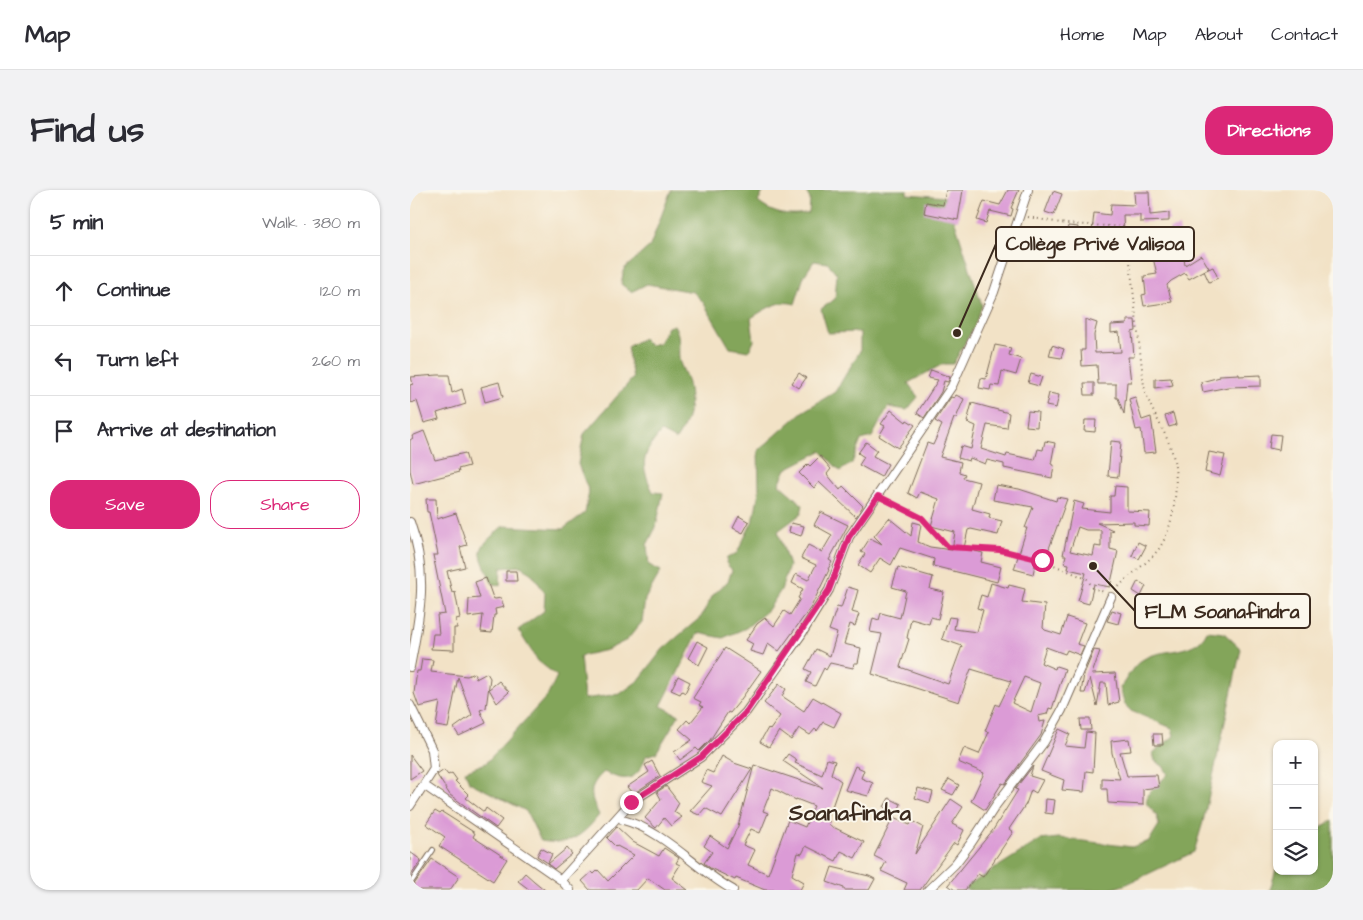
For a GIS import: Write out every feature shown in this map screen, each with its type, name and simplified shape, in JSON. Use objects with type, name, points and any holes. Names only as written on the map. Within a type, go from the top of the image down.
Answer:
[{"type":"street","points":[[561,880],[631,802],[701,757],[746,712],[829,590],[849,537],[952,386],[994,292],[1018,215],[1028,190]]},
{"type":"street","points":[[410,522],[420,568],[422,604],[410,668]]},
{"type":"street","points":[[928,890],[961,857],[996,805],[1044,742],[1062,710],[1111,597]]},
{"type":"street","points":[[410,705],[432,750],[434,769],[425,786],[410,806]]},
{"type":"street","points":[[425,786],[561,880],[570,890]]},
{"type":"street","points":[[623,820],[648,829],[710,878],[733,890]]},
{"type":"lane","points":[[410,884],[433,850]]},
{"type":"path","points":[[878,496],[922,518],[948,547],[1000,550],[1042,560],[1087,579],[1093,588],[1111,597],[1123,581],[1157,551],[1171,528],[1176,488],[1171,448],[1148,403],[1144,386],[1126,227],[1066,224],[1018,215]]},
{"type":"green space","points":[[671,190],[764,190],[758,202],[776,212],[789,215],[809,213],[810,199],[805,190],[907,190],[907,194],[947,197],[982,306],[974,327],[953,364],[943,364],[908,383],[918,397],[907,410],[888,407],[872,437],[861,440],[852,463],[840,471],[821,451],[786,469],[779,484],[803,505],[801,514],[778,531],[789,566],[781,590],[768,610],[746,628],[723,638],[698,633],[661,706],[679,715],[656,753],[646,756],[635,775],[619,778],[604,772],[599,777],[593,787],[592,797],[599,815],[581,834],[567,841],[541,841],[526,811],[469,782],[465,771],[486,763],[548,695],[557,676],[538,661],[518,630],[544,611],[545,593],[533,575],[521,566],[501,568],[500,586],[492,583],[481,556],[483,546],[503,526],[563,529],[585,513],[589,492],[578,464],[584,434],[633,378],[627,347],[643,338],[650,345],[659,343],[668,327],[674,325],[678,337],[679,359],[690,394],[689,410],[676,440],[661,432],[649,448],[645,460],[646,474],[653,492],[663,493],[656,527],[647,545],[649,565],[661,571],[645,599],[642,622],[627,640],[607,650],[580,656],[584,699],[620,694],[639,680],[663,649],[701,617],[713,595],[728,581],[732,570],[726,563],[727,558],[737,553],[754,518],[759,491],[758,451],[802,412],[835,392],[860,351],[860,332],[828,333],[821,309],[835,299],[837,274],[828,263],[814,261],[804,276],[795,304],[778,304],[767,308],[751,318],[754,341],[749,351],[730,348],[703,302],[693,292],[647,284],[631,292],[621,284],[624,269],[650,246]]},
{"type":"green space","points":[[1207,631],[1224,633],[1241,649],[1203,822],[1194,852],[1127,884],[1108,890],[961,890],[1040,840],[1059,838],[1132,847],[1149,841],[1159,825],[1157,816],[1146,803],[1148,794],[1168,774],[1163,766],[1155,761],[1153,753],[1174,736],[1172,728],[1131,711],[1125,705],[1120,688],[1133,669],[1142,660],[1150,656],[1187,648],[1202,639]]},
{"type":"green space","points":[[1333,821],[1333,890],[1270,890],[1274,875],[1318,875],[1318,828]]},
{"type":"building","points":[[946,190],[963,190],[958,220],[924,213],[926,202],[943,205]]},
{"type":"building","points":[[1008,190],[1019,190],[1011,208],[1013,209],[1011,216],[990,211],[986,223],[977,220],[984,201],[1000,205]]},
{"type":"building","points":[[1053,191],[1062,194],[1054,215],[1045,212]]},
{"type":"building","points":[[1134,192],[1149,192],[1150,215],[1169,213],[1169,221],[1140,222],[1140,215],[1123,215],[1124,238],[1120,238],[1120,256],[1111,257],[1111,253],[1090,251],[1094,213],[1110,215],[1111,204],[1135,205]]},
{"type":"building","points":[[1068,226],[1078,227],[1074,256],[1063,254]]},
{"type":"building","points":[[1179,227],[1185,265],[1201,255],[1209,268],[1189,279],[1185,273],[1171,281],[1167,285],[1172,302],[1144,306],[1142,295],[1146,294],[1144,276],[1157,274],[1151,250],[1174,244],[1169,229]]},
{"type":"building","points":[[1213,267],[1218,278],[1209,282],[1204,271]]},
{"type":"building","points":[[1085,319],[1097,323],[1094,335],[1095,353],[1121,352],[1119,332],[1111,333],[1111,325],[1127,324],[1127,320],[1135,320],[1136,331],[1132,332],[1134,357],[1128,357],[1131,382],[1127,382],[1124,414],[1118,398],[1116,398],[1116,384],[1098,384],[1097,365],[1082,366],[1081,350],[1085,350]]},
{"type":"building","points":[[995,345],[1011,348],[1009,355],[1021,359],[1016,375],[1002,371],[999,386],[991,385],[990,390],[979,388],[981,378],[986,379]]},
{"type":"building","points":[[1052,345],[1064,349],[1061,358],[1049,356]]},
{"type":"building","points":[[931,370],[950,377],[948,382],[944,381],[941,392],[924,418],[917,413],[938,380],[928,378]]},
{"type":"building","points":[[799,373],[806,378],[799,388],[792,383]]},
{"type":"building","points":[[1031,374],[1042,377],[1039,386],[1028,383]]},
{"type":"building","points":[[1239,374],[1239,376],[1261,375],[1261,386],[1228,387],[1203,392],[1201,382],[1220,377],[1220,375]]},
{"type":"building","points":[[449,375],[452,393],[462,389],[466,404],[437,413],[439,419],[424,423],[417,401],[410,403],[410,385],[413,384],[411,377]]},
{"type":"building","points":[[1171,378],[1173,385],[1155,388],[1155,379]]},
{"type":"building","points":[[499,382],[503,397],[485,402],[481,387]]},
{"type":"building","points":[[1084,383],[1094,383],[1094,395],[1085,395]]},
{"type":"building","points":[[1049,393],[1059,395],[1056,408],[1046,406]]},
{"type":"building","points":[[956,395],[964,399],[956,418],[954,418],[940,457],[961,462],[959,472],[965,474],[963,478],[979,482],[972,509],[990,514],[989,518],[1002,521],[998,535],[968,530],[964,548],[983,553],[981,562],[1001,567],[997,582],[933,566],[934,559],[900,548],[891,565],[880,558],[870,573],[858,565],[865,554],[861,552],[870,538],[882,544],[874,536],[889,518],[911,536],[913,522],[921,524],[918,542],[930,547],[952,550],[955,532],[931,526],[939,499],[920,492],[917,498],[908,493],[927,443],[933,445],[942,425],[935,421],[951,397],[954,398]]},
{"type":"building","points":[[1135,397],[1142,420],[1151,417],[1156,452],[1144,453],[1141,429],[1136,430],[1129,399]]},
{"type":"building","points":[[972,403],[1009,413],[1007,428],[987,425],[981,449],[1006,457],[1007,454],[1035,460],[1038,449],[1043,450],[1045,441],[1055,443],[1051,464],[1054,465],[1052,478],[1004,468],[1004,464],[987,460],[985,464],[970,458],[969,461],[958,458],[961,446],[971,449],[976,426],[967,422]]},
{"type":"building","points":[[891,410],[906,422],[907,420],[915,425],[898,448],[879,436],[885,426],[881,424]]},
{"type":"building","points":[[1028,411],[1038,412],[1037,427],[1026,426]]},
{"type":"building","points":[[1173,413],[1176,425],[1169,427],[1165,416]]},
{"type":"building","points":[[1085,420],[1096,420],[1095,432],[1084,431]]},
{"type":"building","points":[[424,431],[435,460],[465,453],[469,466],[458,469],[459,472],[413,484],[410,470],[410,440],[413,438],[412,436]]},
{"type":"building","points":[[1271,434],[1281,435],[1279,450],[1269,448]]},
{"type":"building","points":[[1111,441],[1121,442],[1118,477],[1108,476]]},
{"type":"building","points":[[866,442],[877,450],[873,456],[888,464],[881,477],[859,465],[864,457],[858,453]]},
{"type":"building","points":[[1209,452],[1225,455],[1220,476],[1205,472]]},
{"type":"building","points":[[820,456],[831,469],[827,474],[840,490],[843,486],[863,506],[856,517],[819,482],[814,488],[799,473]]},
{"type":"building","points":[[996,485],[1019,489],[1056,501],[1057,497],[1067,499],[1047,554],[1038,551],[1033,574],[1014,569],[1033,507],[993,500]]},
{"type":"building","points":[[1115,486],[1127,487],[1127,511],[1150,512],[1149,526],[1134,525],[1134,522],[1097,523],[1113,530],[1110,531],[1110,549],[1118,551],[1110,587],[1094,584],[1089,604],[1078,601],[1086,573],[1068,569],[1069,564],[1064,563],[1066,555],[1063,555],[1074,501],[1084,504],[1082,509],[1110,512],[1110,496],[1114,496]],"holes":[[[1078,527],[1086,530],[1101,530],[1101,547],[1095,546],[1093,556],[1070,551]]]},
{"type":"building","points":[[426,499],[436,499],[437,519],[456,513],[467,545],[460,547],[465,567],[447,571],[452,593],[455,592],[460,618],[456,619],[457,628],[454,628],[454,650],[431,649],[433,634],[439,634],[437,615],[445,614],[433,555],[438,555],[429,512],[427,512]]},
{"type":"building","points":[[821,512],[848,525],[829,560],[832,562],[829,570],[811,607],[779,651],[768,643],[763,655],[750,651],[753,644],[746,640],[757,624],[765,618],[774,626],[784,611],[790,615],[800,599],[798,598],[803,589],[792,583],[796,574],[808,580],[816,565],[801,558],[808,545],[822,552],[832,535],[814,525]]},
{"type":"building","points":[[739,516],[749,522],[743,533],[733,528]]},
{"type":"building","points":[[791,523],[804,526],[801,536],[789,532]]},
{"type":"building","points":[[1138,542],[1146,546],[1139,559],[1132,556]]},
{"type":"building","points":[[898,567],[933,577],[930,589],[944,592],[938,619],[931,617],[929,624],[911,619],[907,638],[909,639],[900,667],[948,684],[962,646],[942,639],[949,617],[956,618],[954,629],[977,632],[983,610],[977,608],[981,595],[987,597],[991,583],[1008,588],[1009,585],[1025,589],[1022,602],[1045,605],[1043,628],[1045,630],[1061,635],[1067,617],[1085,623],[1077,644],[1084,646],[1080,655],[1067,650],[1065,654],[1046,647],[1041,663],[1055,669],[1056,666],[1065,669],[1052,709],[1049,708],[1047,714],[1038,716],[1039,722],[1045,721],[1041,735],[1005,784],[1002,783],[985,810],[971,801],[984,773],[958,762],[964,748],[979,754],[989,732],[985,731],[996,704],[999,706],[1011,681],[971,669],[959,702],[872,674],[882,634],[870,632],[873,618],[879,620],[881,613],[900,618],[906,591],[892,587]],"holes":[[[1024,677],[1040,683],[1031,712],[1012,703]]]},
{"type":"building","points":[[506,571],[516,571],[517,581],[506,581]]},
{"type":"building","points":[[486,578],[493,598],[501,598],[504,607],[495,609],[496,615],[494,615],[492,633],[481,632],[483,615],[468,617],[469,599],[480,598],[475,582]]},
{"type":"building","points":[[1138,581],[1146,586],[1141,596],[1133,591]]},
{"type":"building","points":[[848,587],[858,590],[852,612],[859,614],[855,626],[850,624],[844,644],[861,648],[858,663],[854,663],[853,668],[830,663],[826,670],[824,668],[815,686],[806,682],[811,672],[805,669],[816,649],[830,656],[837,633],[829,630],[837,607],[841,608]]},
{"type":"building","points":[[1112,610],[1121,613],[1118,624],[1107,621]]},
{"type":"building","points":[[697,641],[708,647],[699,665],[688,658]]},
{"type":"building","points":[[725,648],[761,671],[739,702],[730,713],[728,712],[710,740],[699,751],[696,748],[680,760],[674,752],[692,740],[679,729],[687,720],[690,723],[703,707],[699,705],[701,702],[693,698]]},
{"type":"building","points":[[1094,650],[1100,651],[1092,674],[1115,673],[1119,702],[1108,705],[1106,683],[1101,683],[1097,706],[1090,678],[1085,693],[1081,693],[1084,674]]},
{"type":"building","points":[[422,659],[433,660],[431,672],[467,676],[474,673],[476,679],[487,673],[490,678],[486,708],[480,710],[486,723],[459,736],[454,728],[472,715],[458,677],[448,728],[436,726],[440,702],[419,707],[414,693],[417,671],[420,671]]},
{"type":"building","points":[[678,676],[690,682],[685,693],[682,691],[680,694],[671,690]]},
{"type":"building","points":[[499,681],[509,692],[497,703],[489,689]]},
{"type":"building","points":[[779,684],[786,689],[782,696],[804,711],[813,697],[841,713],[834,727],[823,722],[817,731],[815,729],[810,735],[799,728],[791,740],[779,731],[769,747],[760,742],[768,728],[770,730],[780,716],[764,703]]},
{"type":"building","points":[[1080,719],[1090,719],[1091,730],[1081,730]]},
{"type":"building","points":[[1059,729],[1070,734],[1065,746],[1084,748],[1086,732],[1095,733],[1093,772],[1086,771],[1084,792],[1062,790],[1064,780],[1041,771]]},
{"type":"building","points":[[1153,734],[1162,734],[1163,745],[1154,745]]},
{"type":"building","points":[[1129,739],[1131,751],[1120,752],[1127,776],[1157,775],[1159,787],[1143,789],[1143,805],[1108,803],[1107,789],[1102,789],[1102,778],[1120,779],[1112,753],[1111,741]]},
{"type":"building","points":[[788,754],[797,760],[795,763],[822,775],[827,759],[835,761],[831,774],[841,781],[827,821],[830,822],[829,825],[864,842],[855,858],[841,851],[836,861],[806,846],[802,854],[798,853],[792,875],[804,882],[800,890],[765,890],[736,878],[735,880],[710,868],[704,863],[712,852],[704,846],[710,836],[727,848],[738,826],[754,765],[823,788],[783,761]],"holes":[[[772,788],[796,800],[814,806],[805,827],[788,820],[768,874],[748,865],[755,850],[743,845],[751,829],[760,833],[768,813],[763,811]]]},
{"type":"building","points":[[410,755],[422,771],[410,779]]},
{"type":"building","points":[[722,756],[734,763],[752,769],[722,817],[705,808],[699,815],[690,811],[712,786],[701,782],[706,770],[713,773]]},
{"type":"building","points":[[652,761],[660,776],[633,794],[627,787],[649,772],[645,765]]},
{"type":"building","points":[[855,766],[864,770],[861,778],[873,783],[868,796],[845,790]]},
{"type":"building","points":[[1033,766],[1030,776],[1043,780],[1036,793],[1031,790],[1026,804],[1009,829],[1013,832],[983,877],[978,874],[965,890],[955,890],[948,885],[993,830],[1018,790],[1015,789]]},
{"type":"building","points":[[444,770],[448,775],[452,773],[457,780],[455,781],[469,795],[466,798],[484,812],[486,808],[502,820],[496,828],[450,795],[437,775]]},
{"type":"building","points":[[949,779],[959,785],[953,795],[942,790]]},
{"type":"building","points":[[666,786],[679,803],[674,812],[682,817],[671,826],[664,818],[656,828],[645,818],[661,799],[657,792]]},
{"type":"building","points":[[918,788],[933,792],[930,803],[915,798]]},
{"type":"building","points":[[889,798],[901,804],[897,813],[884,807]]},
{"type":"building","points":[[951,799],[963,807],[952,824],[964,830],[957,845],[954,843],[920,890],[904,890],[907,883],[881,871],[886,862],[874,856],[893,818],[910,825],[912,821],[923,827],[915,854]]},
{"type":"building","points":[[1046,799],[1055,800],[1053,814],[1045,813]]},
{"type":"building","points":[[435,811],[440,814],[442,812],[475,833],[473,837],[507,859],[493,881],[439,846],[445,837],[426,824]]},
{"type":"building","points":[[617,827],[633,842],[659,856],[664,848],[679,858],[676,863],[680,865],[672,878],[688,890],[665,890],[648,878],[637,890],[590,890],[582,881],[592,872],[594,874],[598,870],[608,881],[634,855],[616,847],[607,838]]},
{"type":"building","points":[[541,848],[552,854],[548,863],[537,856]]},
{"type":"building","points":[[567,848],[572,854],[554,869],[548,864]]},
{"type":"building","points":[[410,852],[421,860],[410,877]]},
{"type":"building","points":[[432,859],[459,877],[450,890],[410,890]]},
{"type":"building","points":[[832,867],[875,879],[869,890],[844,890],[844,888],[827,882]]},
{"type":"building","points":[[525,873],[545,890],[530,890],[518,881]]},
{"type":"place","name":"Collège Privé Valisoa","points":[[957,333]]},
{"type":"place","name":"FLM Soanafindra","points":[[1093,566]]},
{"type":"district","name":"Soanafindra","points":[[850,813]]},
{"type":"route","points":[[631,802],[701,757],[746,712],[829,590],[849,537],[878,496],[922,518],[948,547],[962,550],[972,548],[1000,550],[1042,560]]}]
